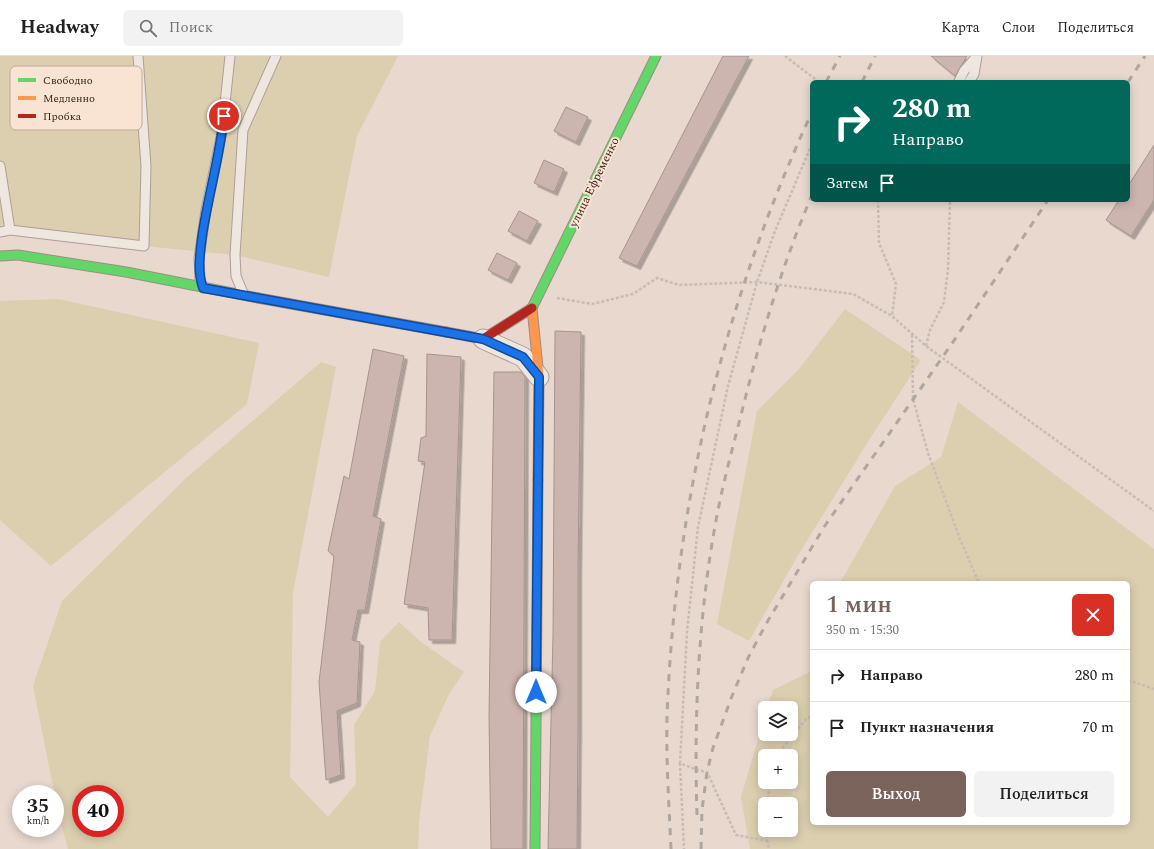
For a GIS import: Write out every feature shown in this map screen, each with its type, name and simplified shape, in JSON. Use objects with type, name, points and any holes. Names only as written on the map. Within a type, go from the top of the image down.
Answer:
[{"type":"street","name":"улица Ефременко","points":[[532,308],[656,56]]},
{"type":"street","points":[[0,256],[26,256],[126,272],[203,288],[483,339],[523,357],[539,377]]},
{"type":"street","points":[[483,339],[532,308],[539,377],[535,849]]},
{"type":"lane","points":[[138,56],[139,66]]},
{"type":"lane","points":[[203,288],[200,280],[199,258],[206,210],[222,132],[230,56]]},
{"type":"lane","points":[[244,295],[236,276],[235,255],[244,130],[276,56]]},
{"type":"lane","points":[[959,80],[964,70],[977,56]]},
{"type":"lane","points":[[970,80],[974,74],[977,56]]},
{"type":"lane","points":[[0,232],[10,230],[144,246],[146,166],[142,111]]},
{"type":"lane","points":[[0,166],[10,230]]},
{"type":"path","points":[[784,56],[817,80]]},
{"type":"path","points":[[684,849],[680,763],[687,632],[698,527],[728,386],[757,282],[775,230],[810,149]]},
{"type":"path","points":[[878,202],[879,242],[896,284],[892,316]]},
{"type":"path","points":[[926,346],[930,330],[944,302],[948,268],[950,202]]},
{"type":"path","points":[[538,295],[592,304],[633,294],[657,278],[679,285],[757,282],[853,294],[892,316],[926,346],[1154,511]]},
{"type":"path","points":[[912,334],[913,400],[928,453],[960,539],[978,581]]},
{"type":"path","points":[[1130,681],[1154,689]]},
{"type":"path","points":[[782,749],[807,718],[810,717]]},
{"type":"path","points":[[680,763],[697,770],[707,772],[736,835],[768,841]]},
{"type":"path","points":[[767,837],[769,849]]},
{"type":"shaded area","points":[[0,56],[398,56],[357,136],[329,277],[235,255],[0,232]]},
{"type":"shaded area","points":[[58,299],[259,343],[247,404],[51,566],[0,520],[0,301]]},
{"type":"shaded area","points":[[845,309],[921,360],[871,437],[800,552],[749,641],[717,624],[757,411],[799,369]]},
{"type":"shaded area","points":[[321,362],[336,367],[293,593],[290,777],[328,817],[356,784],[354,725],[375,691],[380,642],[399,622],[421,642],[464,672],[449,694],[430,736],[419,823],[418,849],[68,849],[64,834],[64,785],[53,785],[33,686],[62,601],[185,479]]},
{"type":"shaded area","points":[[958,402],[1154,549],[1154,849],[750,849],[741,797],[758,739],[758,741],[798,741],[798,701],[769,701],[773,690],[810,672],[810,825],[1130,825],[1130,581],[841,581],[895,486],[941,457]]},
{"type":"building","points":[[723,56],[749,56],[637,266],[619,258]]},
{"type":"building","points":[[931,56],[967,56],[955,76]]},
{"type":"building","points":[[566,107],[588,117],[576,142],[554,131]]},
{"type":"building","points":[[1154,145],[1154,200],[1131,236],[1106,220],[1118,202],[1130,202],[1130,183]]},
{"type":"building","points":[[544,160],[564,169],[554,192],[534,183]]},
{"type":"building","points":[[519,211],[538,221],[527,241],[508,231]]},
{"type":"building","points":[[497,253],[517,263],[508,280],[488,270]]},
{"type":"building","points":[[555,331],[581,332],[577,849],[548,849],[553,635]]},
{"type":"building","points":[[373,349],[404,356],[373,516],[381,519],[365,610],[358,610],[352,640],[360,642],[357,703],[337,711],[341,775],[326,780],[319,682],[334,556],[328,551],[344,476],[349,479]]},
{"type":"building","points":[[427,354],[461,357],[452,640],[429,640],[428,608],[404,604],[425,462],[418,461],[421,438],[426,436]]},
{"type":"building","points":[[494,372],[521,372],[525,377],[523,849],[491,849],[489,717]]},
{"type":"railway","points":[[827,80],[840,56]]},
{"type":"railway","points":[[863,80],[875,56]]},
{"type":"railway","points":[[1129,80],[1145,56]]},
{"type":"railway","points":[[671,849],[667,766],[667,716],[672,637],[681,559],[693,482],[709,406],[729,332],[753,258],[781,184],[810,117]]},
{"type":"railway","points":[[697,815],[696,742],[698,670],[709,562],[715,526],[728,466],[765,326],[782,273],[810,200]]},
{"type":"railway","points":[[701,849],[702,810],[707,772],[713,748],[748,658],[766,624],[824,527],[951,345],[1047,202]]},
{"type":"traffic: fast","points":[[532,308],[656,56]]},
{"type":"traffic: fast","points":[[0,256],[18,255],[126,272],[258,298]]},
{"type":"traffic: fast","points":[[535,849],[538,480]]},
{"type":"traffic: slow","points":[[258,298],[446,332]]},
{"type":"traffic: slow","points":[[532,308],[539,377],[538,480]]},
{"type":"traffic: jam","points":[[446,332],[483,339],[532,308]]},
{"type":"route","points":[[224,116],[206,210],[199,258],[200,280],[203,288],[483,339],[523,357],[539,377],[536,692]]}]
